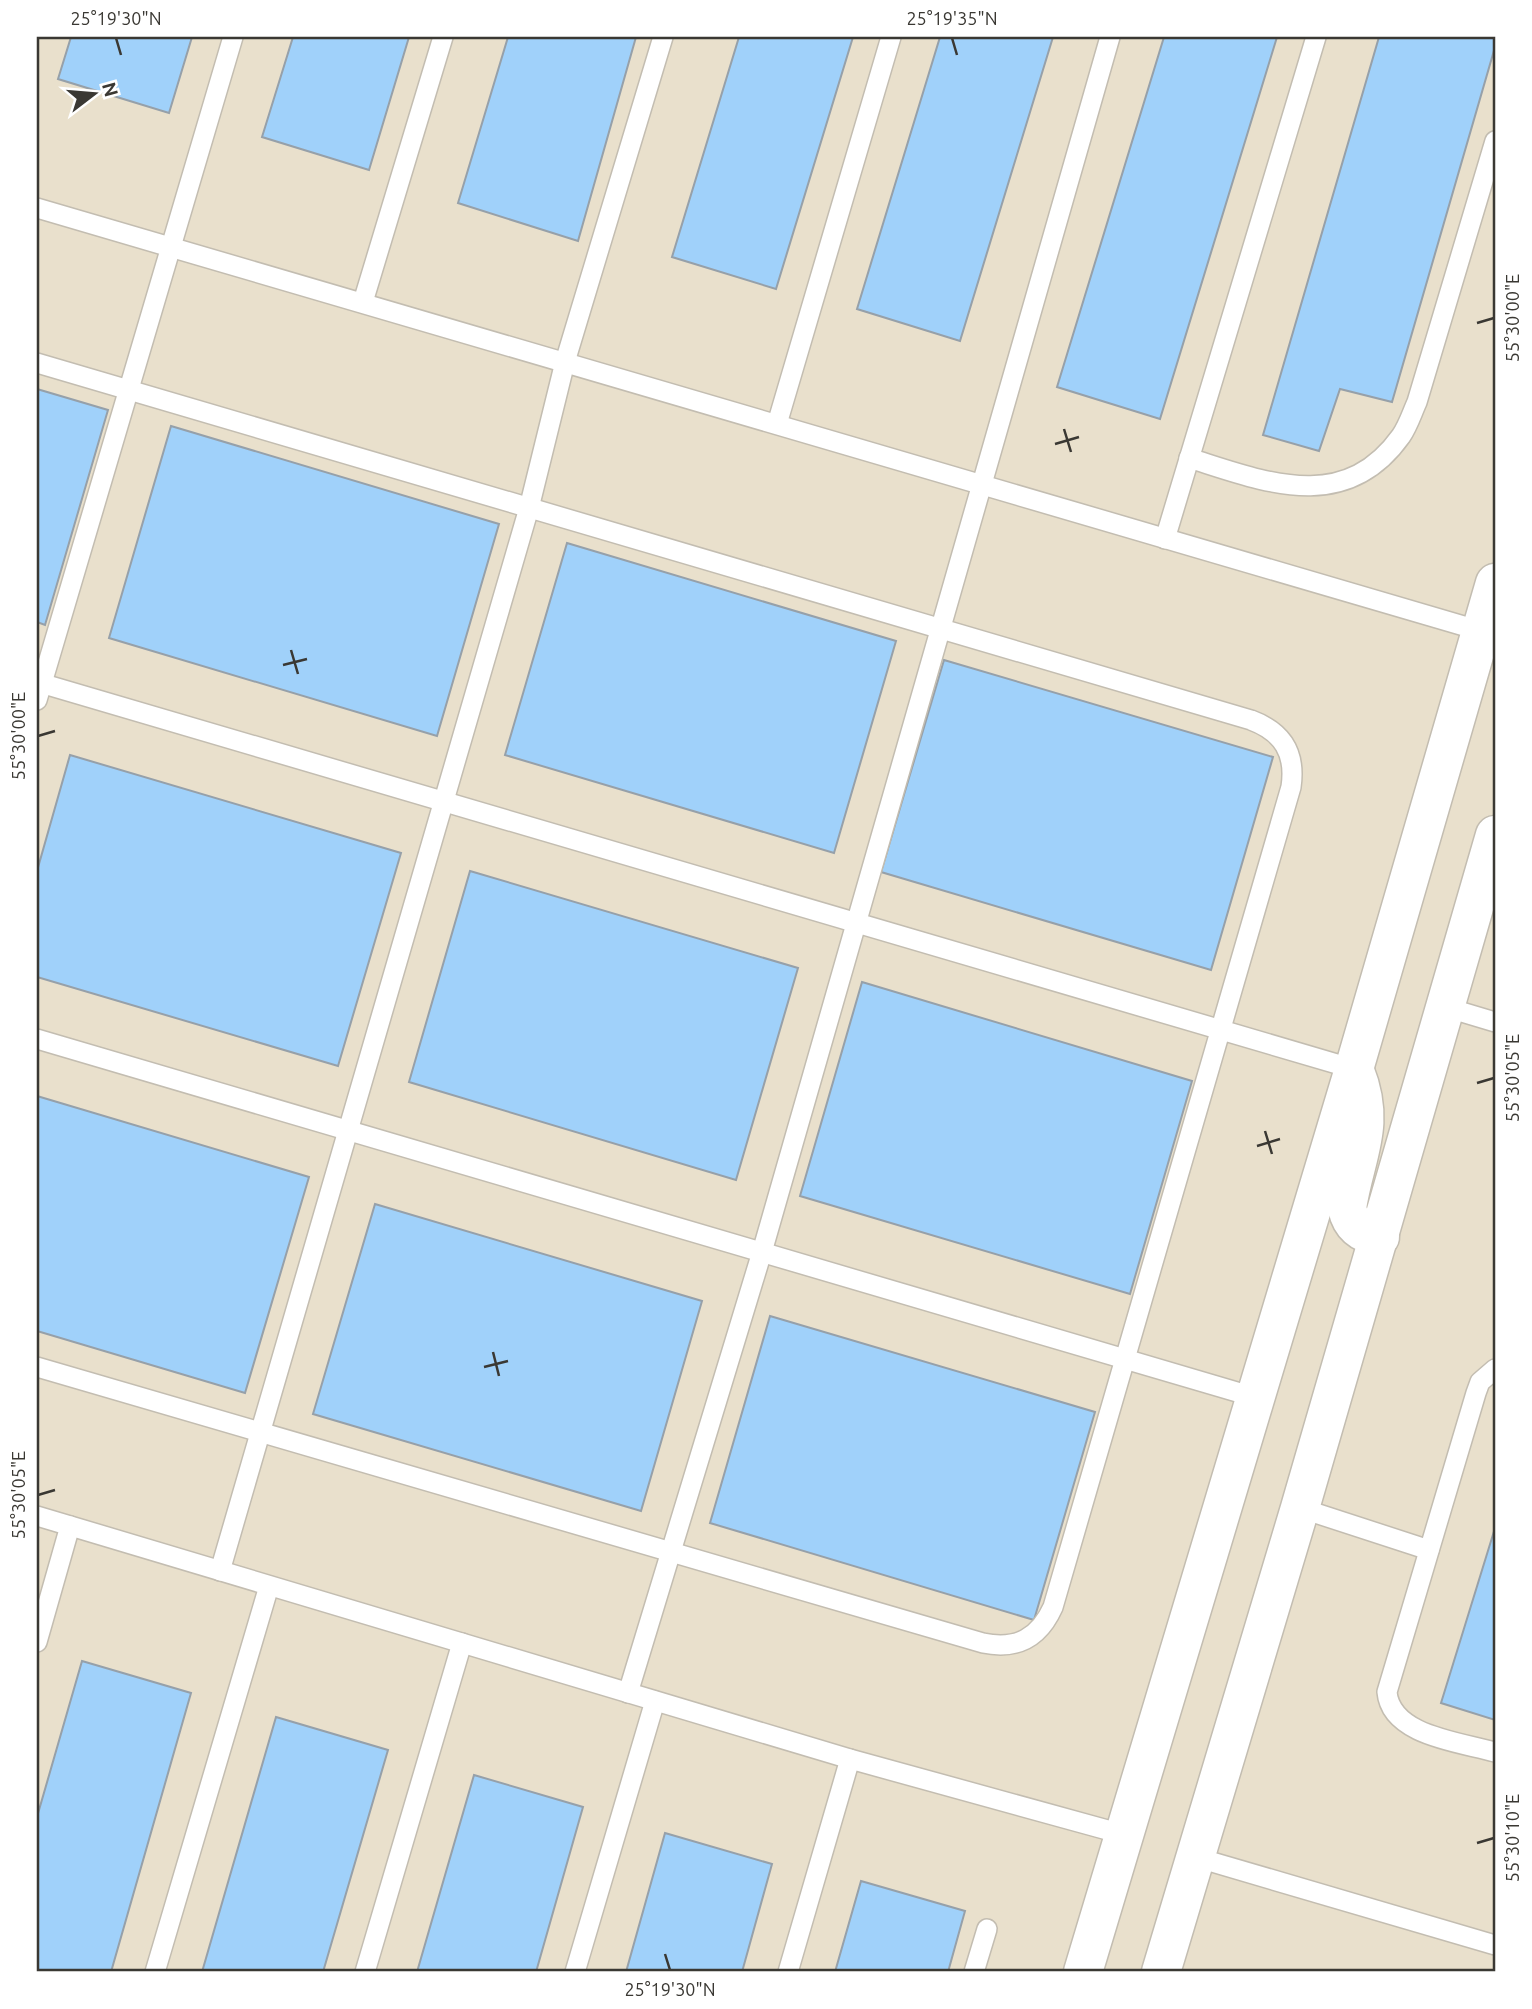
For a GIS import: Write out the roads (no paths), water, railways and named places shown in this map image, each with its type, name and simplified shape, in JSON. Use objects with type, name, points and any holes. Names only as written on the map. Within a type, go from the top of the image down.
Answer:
[{"type":"street","points":[[1083,1972],[1354,1069],[1495,583]]},
{"type":"street","points":[[1161,1972],[1380,1237],[1495,835]]},
{"type":"street","points":[[1354,1069],[1366,1110],[1366,1132],[1347,1208],[1350,1220],[1357,1229],[1367,1235],[1380,1237]]},
{"type":"lane","points":[[233,37],[38,689],[444,802],[1354,1069]]},
{"type":"lane","points":[[363,302],[443,37]]},
{"type":"lane","points":[[220,1571],[529,508],[565,362],[663,37]]},
{"type":"lane","points":[[777,424],[891,37]]},
{"type":"lane","points":[[628,1693],[762,1252],[1110,37]]},
{"type":"lane","points":[[1165,539],[1316,37]]},
{"type":"lane","points":[[1189,458],[1269,483],[1306,488],[1342,481],[1375,463],[1384,454],[1401,436],[1418,402],[1495,141]]},
{"type":"lane","points":[[37,208],[1481,631]]},
{"type":"lane","points":[[37,363],[1251,720],[1268,726],[1281,737],[1290,752],[1294,770],[1053,1607],[1046,1623],[1033,1636],[1018,1644],[1001,1647],[984,1643],[37,1367]]},
{"type":"lane","points":[[1445,1007],[1495,1022]]},
{"type":"lane","points":[[37,1039],[1254,1397]]},
{"type":"lane","points":[[1495,1369],[1480,1382],[1389,1681],[1388,1704],[1402,1723],[1412,1728],[1495,1752]]},
{"type":"lane","points":[[1300,1508],[1429,1550]]},
{"type":"lane","points":[[37,1516],[850,1759],[1122,1835]]},
{"type":"lane","points":[[37,1642],[70,1526]]},
{"type":"lane","points":[[155,1972],[270,1586]]},
{"type":"lane","points":[[365,1972],[462,1643]]},
{"type":"lane","points":[[575,1972],[654,1700]]},
{"type":"lane","points":[[788,1972],[850,1759]]},
{"type":"lane","points":[[1195,1857],[1495,1945]]},
{"type":"lane","points":[[974,1972],[986,1928]]}]
